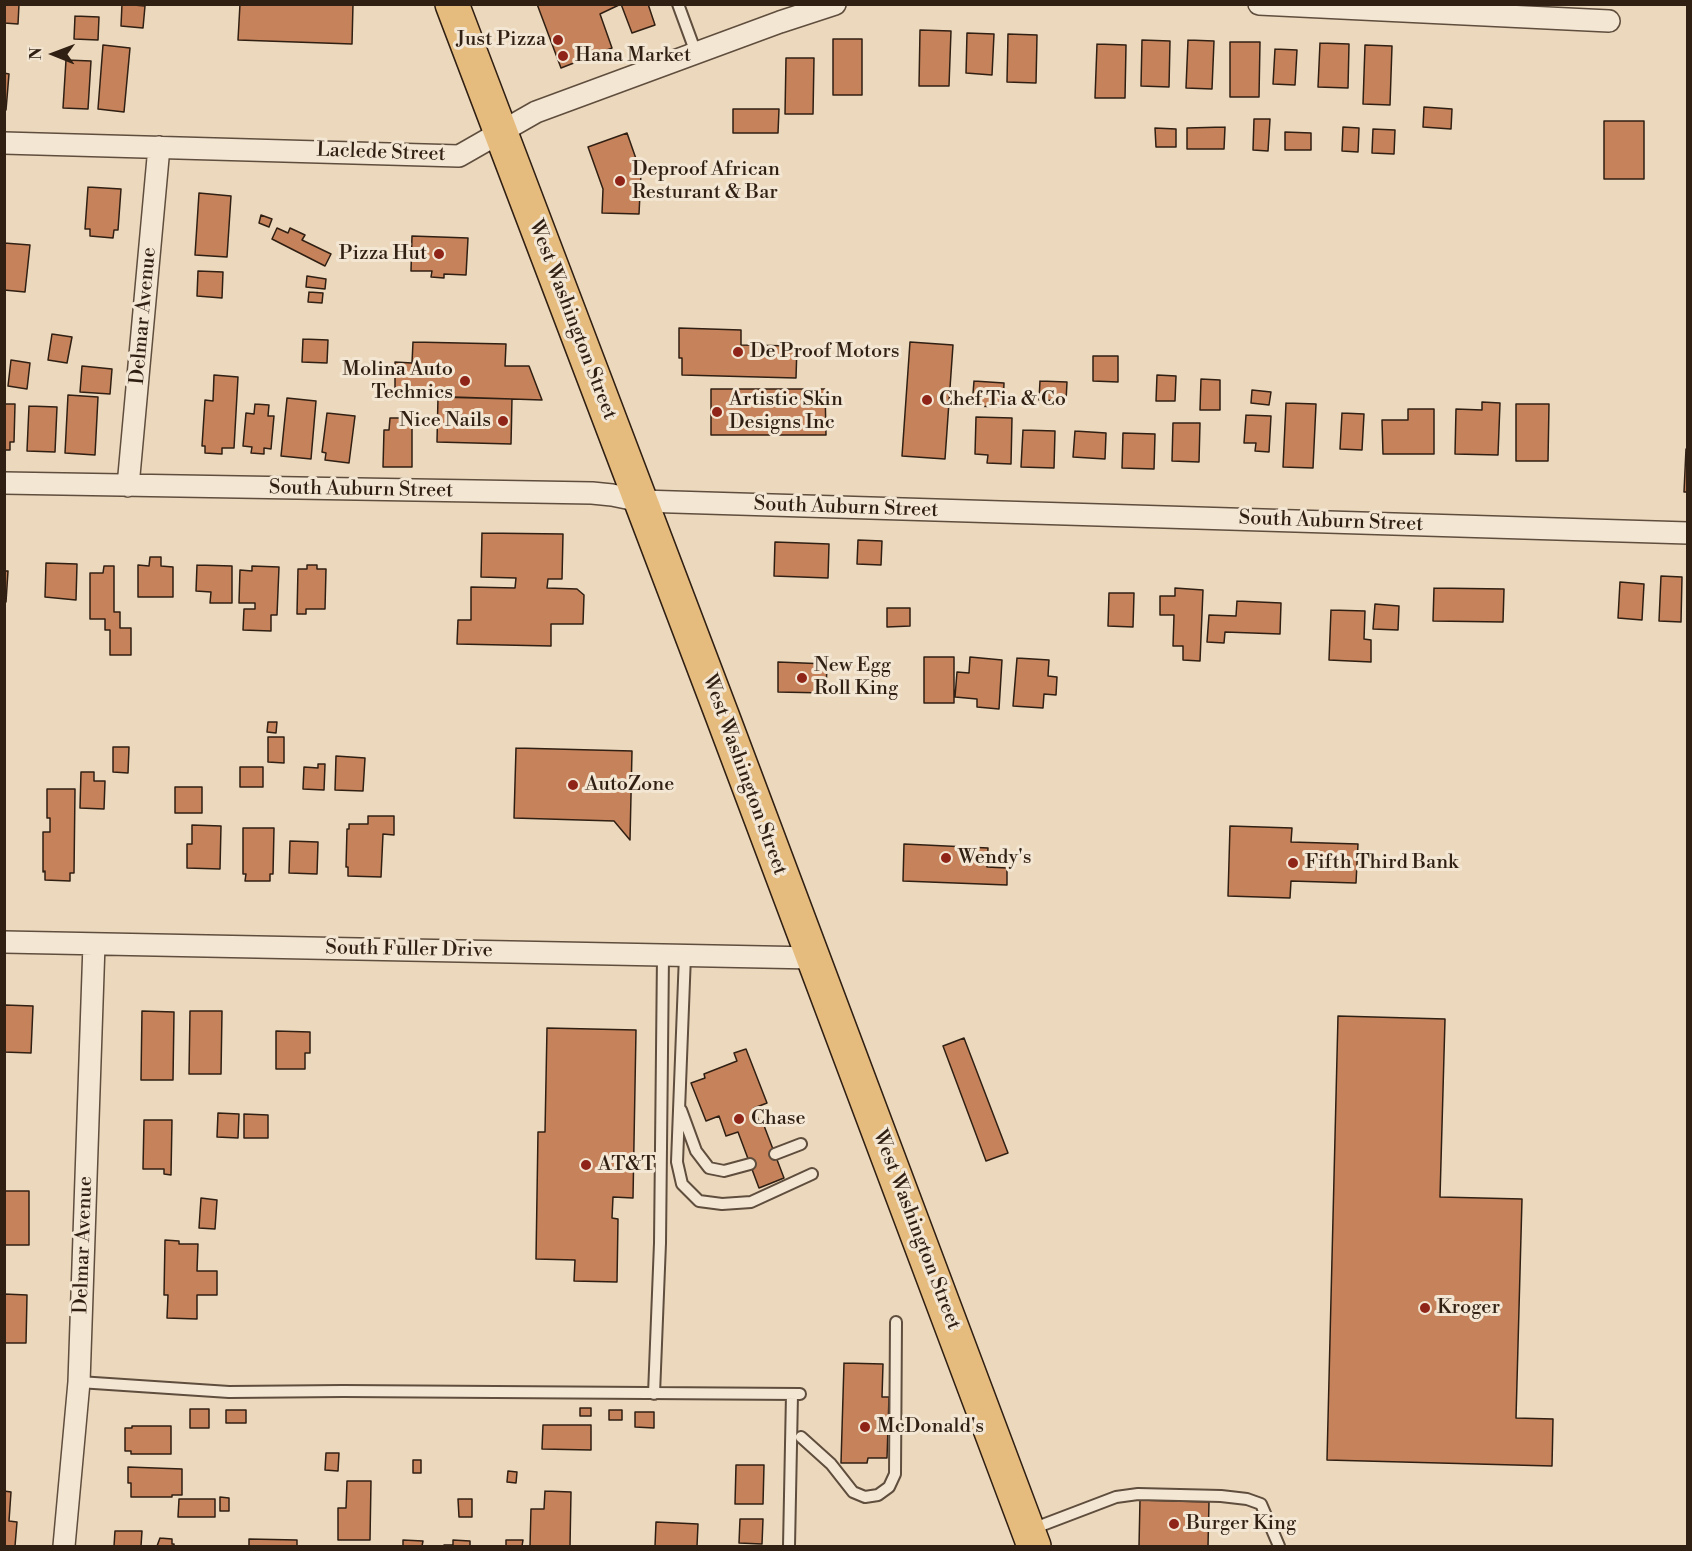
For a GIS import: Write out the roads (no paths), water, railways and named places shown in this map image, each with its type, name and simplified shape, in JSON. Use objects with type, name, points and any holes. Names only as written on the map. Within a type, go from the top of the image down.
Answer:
[{"type":"main road","name":"West Washington Street","points":[[452,4],[1031,1538]]},
{"type":"street","name":"Laclede Street","points":[[4,143],[459,156],[536,112],[835,4]]},
{"type":"street","points":[[1259,4],[1609,21]]},
{"type":"street","name":"Delmar Avenue","points":[[128,486],[159,147]]},
{"type":"street","name":"South Auburn Street","points":[[4,483],[592,493],[641,501],[1688,533]]},
{"type":"street","name":"South Fuller Drive","points":[[4,942],[814,958]]},
{"type":"street","name":"Delmar Avenue","points":[[64,1546],[79,1382],[94,944]]},
{"type":"lane","points":[[678,4],[696,53]]},
{"type":"lane","points":[[654,1394],[660,1243],[663,955]]},
{"type":"lane","points":[[685,956],[677,1162],[682,1184],[699,1201],[722,1204],[751,1202],[812,1174]]},
{"type":"lane","points":[[679,1104],[696,1151],[709,1168],[724,1172],[750,1164]]},
{"type":"lane","points":[[775,1154],[801,1144]]},
{"type":"lane","points":[[801,1437],[831,1464],[853,1492],[865,1497],[878,1495],[889,1487],[895,1474],[896,1322]]},
{"type":"lane","points":[[79,1382],[229,1392],[796,1394],[789,1546]]},
{"type":"lane","points":[[1031,1538],[1116,1497],[1138,1494],[1221,1496],[1247,1499],[1261,1504],[1279,1546]]},
{"type":"place","name":"Just Pizza","points":[[558,40]]},
{"type":"place","name":"Hana Market","points":[[563,56]]},
{"type":"place","name":"Deproof African Resturant & Bar","points":[[620,181]]},
{"type":"place","name":"Pizza Hut","points":[[439,254]]},
{"type":"place","name":"De Proof Motors","points":[[738,352]]},
{"type":"place","name":"Molina Auto Technics","points":[[465,381]]},
{"type":"place","name":"Chef Tia & Co","points":[[927,400]]},
{"type":"place","name":"Artistic Skin Designs Inc","points":[[717,412]]},
{"type":"place","name":"Nice Nails","points":[[503,421]]},
{"type":"place","name":"New Egg Roll King","points":[[802,678]]},
{"type":"place","name":"AutoZone","points":[[573,785]]},
{"type":"place","name":"Wendy's","points":[[946,858]]},
{"type":"place","name":"Fifth Third Bank","points":[[1293,863]]},
{"type":"place","name":"Chase","points":[[739,1119]]},
{"type":"place","name":"AT&T","points":[[586,1165]]},
{"type":"place","name":"Kroger","points":[[1425,1308]]},
{"type":"place","name":"McDonald's","points":[[865,1427]]},
{"type":"place","name":"Burger King","points":[[1174,1524]]}]
